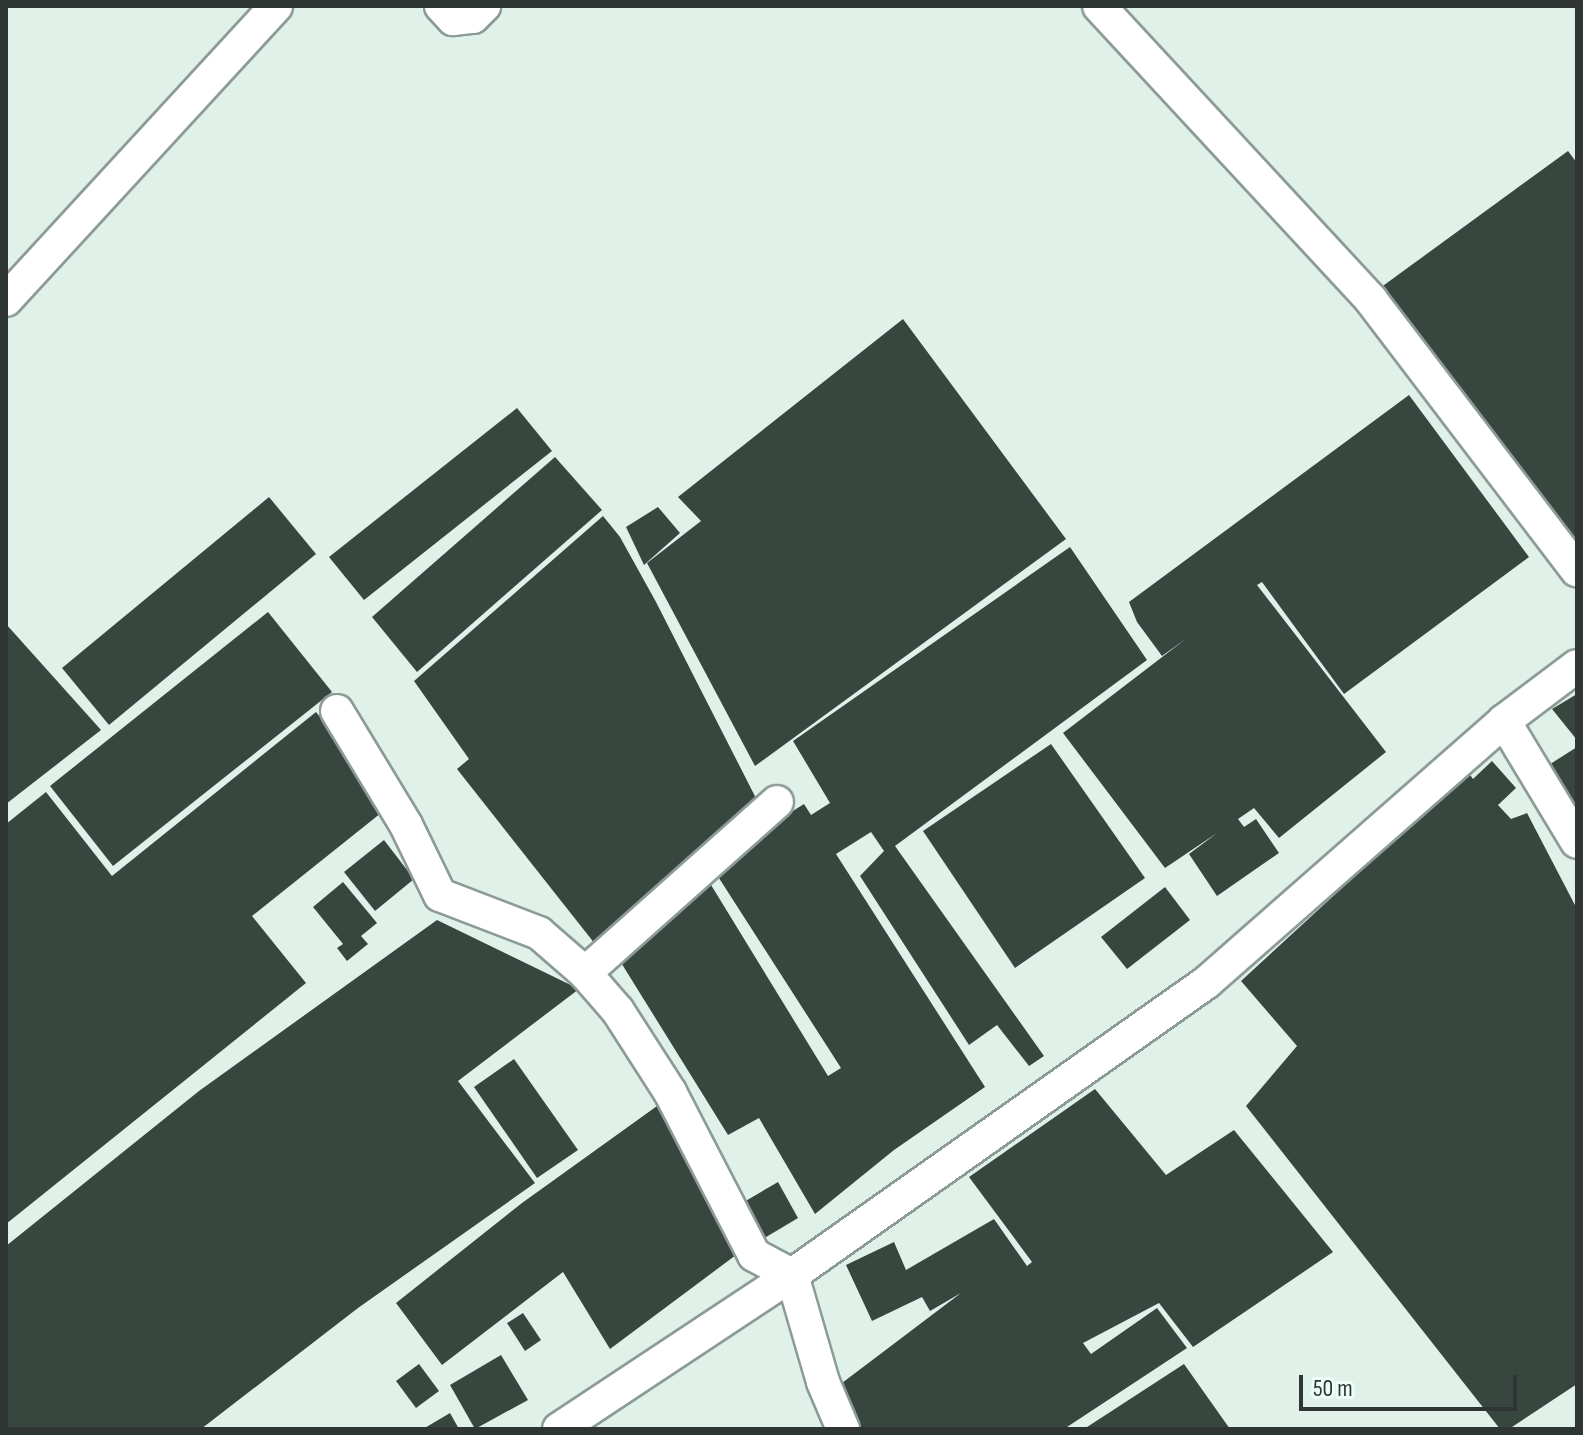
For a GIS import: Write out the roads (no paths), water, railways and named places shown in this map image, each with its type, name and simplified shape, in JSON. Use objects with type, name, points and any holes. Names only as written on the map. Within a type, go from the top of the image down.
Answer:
[{"type":"street","points":[[6,300],[276,6]]},
{"type":"street","points":[[441,6],[453,19],[473,17],[484,6]]},
{"type":"street","points":[[1099,6],[1371,300],[1577,570]]},
{"type":"street","points":[[559,1429],[792,1275],[1207,982],[1504,721],[1577,666]]},
{"type":"street","points":[[337,711],[406,825],[440,895],[539,933],[585,973],[618,1011],[670,1092],[754,1255],[792,1275],[823,1382],[843,1429]]},
{"type":"street","points":[[1504,721],[1577,842]]},
{"type":"street","points":[[585,973],[777,802]]}]
